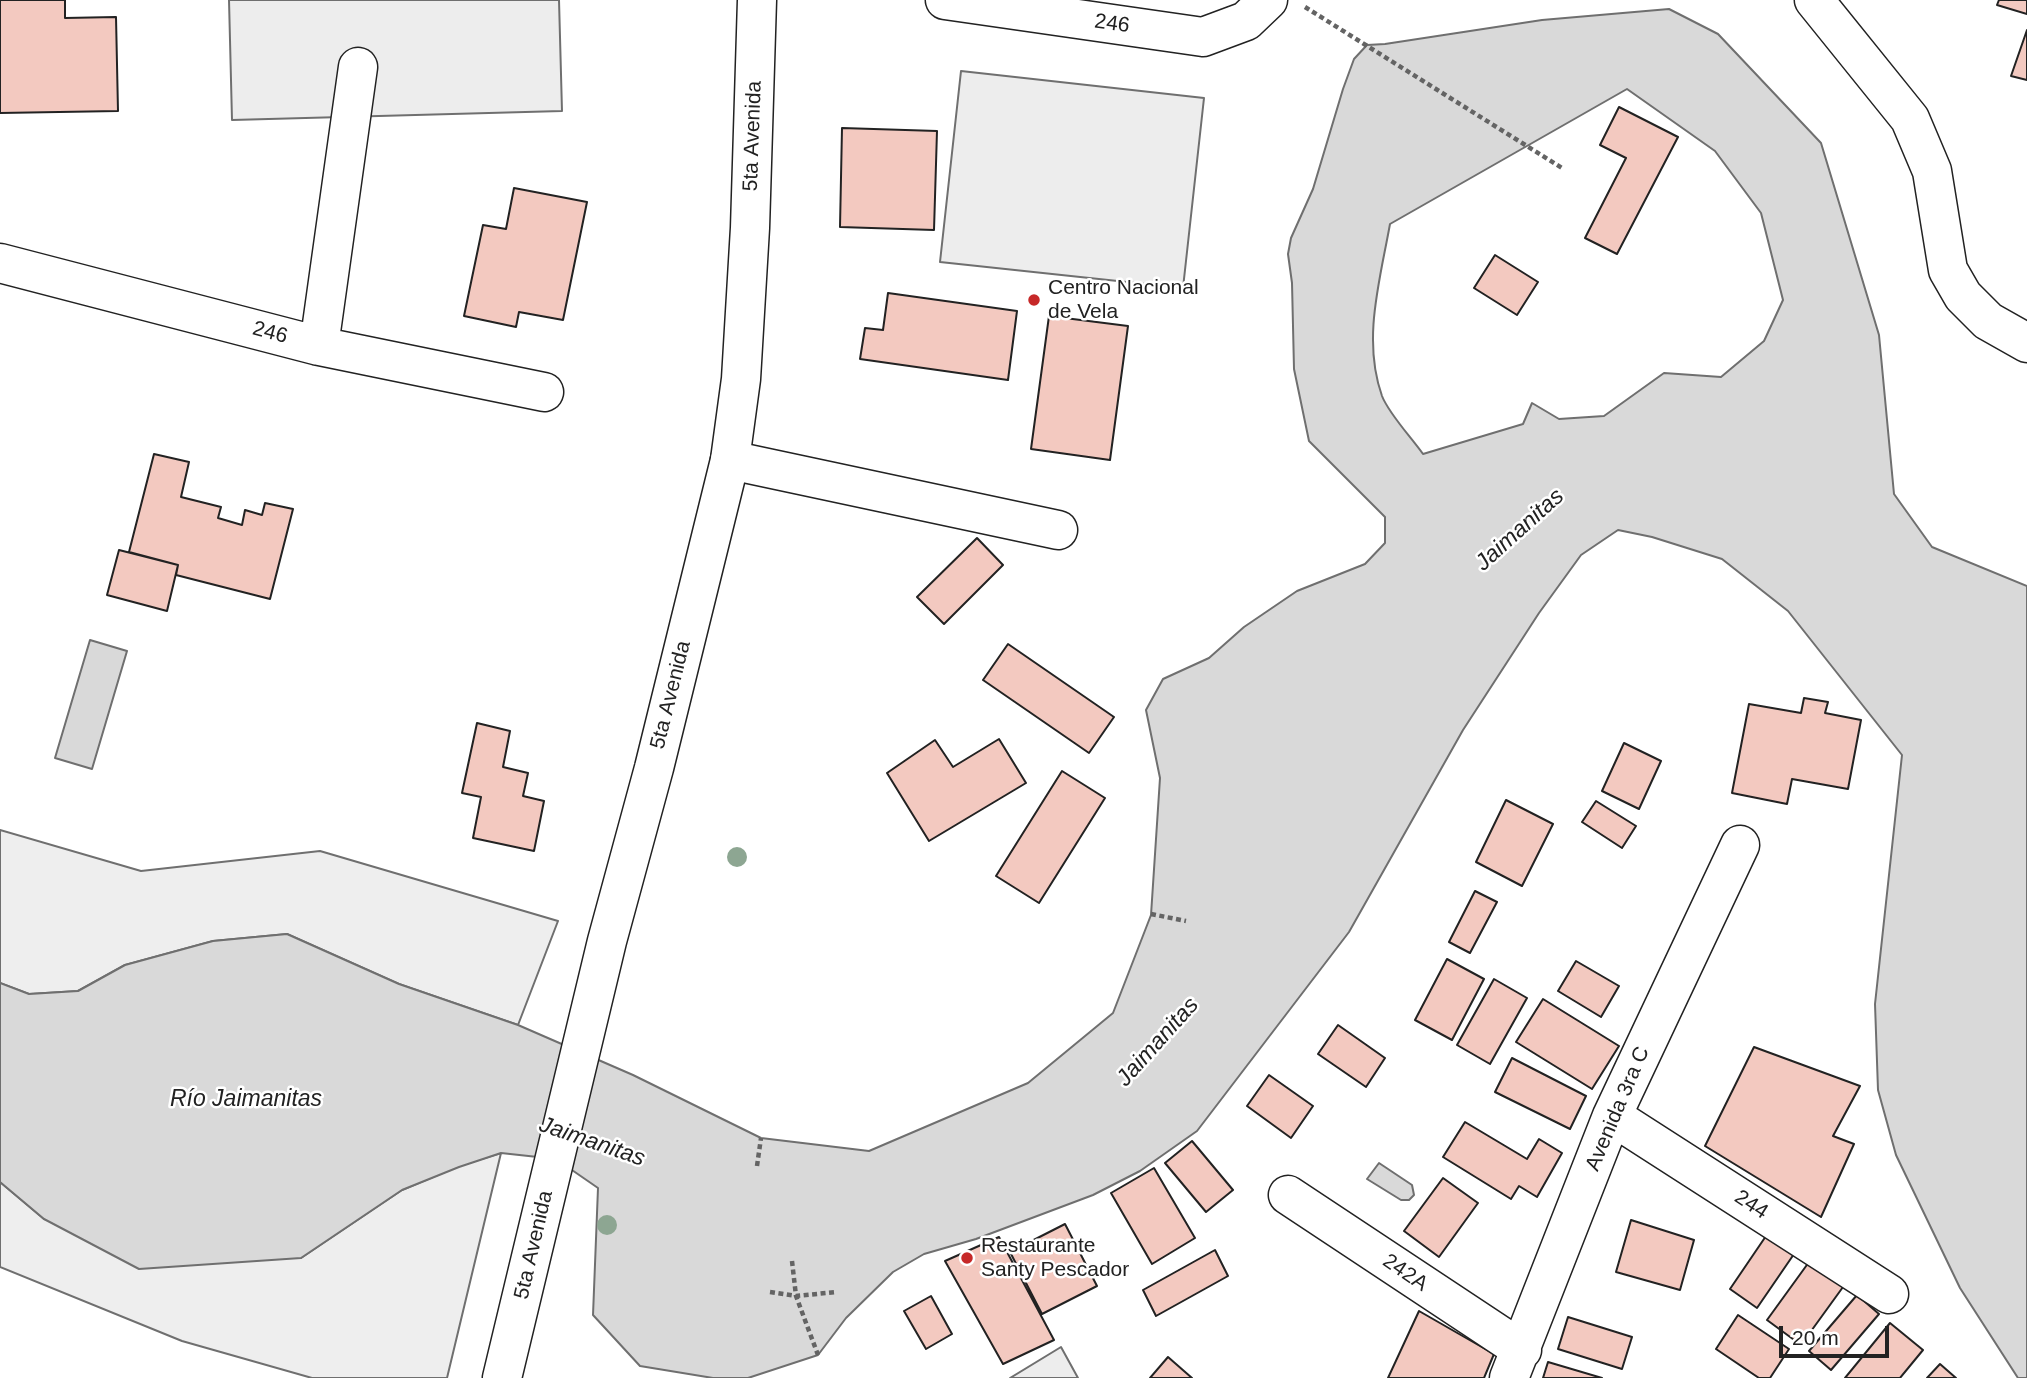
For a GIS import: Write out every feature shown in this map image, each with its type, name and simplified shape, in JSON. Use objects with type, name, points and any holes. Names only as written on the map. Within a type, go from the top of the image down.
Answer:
[{"type":"main road","name":"5ta Avenida","points":[[502,1378],[607,941],[654,768],[730,460],[741,379],[749,255],[757,0]]},
{"type":"main road","name":"246","points":[[945,0],[1203,37],[1246,22],[1286,3]]},
{"type":"main road","points":[[1814,0],[1910,120],[1932,170],[1948,270],[1963,296],[1989,321],[2027,343]]},
{"type":"main road","points":[[318,346],[358,67]]},
{"type":"main road","name":"246","points":[[0,262],[318,346],[544,392]]},
{"type":"main road","points":[[730,460],[1058,530]]},
{"type":"main road","name":"Avenida 3ra C","points":[[1516,1364],[1612,1116],[1740,845]]},
{"type":"main road","name":"244","points":[[1612,1116],[1889,1294]]},
{"type":"main road","name":"242A","points":[[1289,1195],[1516,1364]]},
{"type":"path","points":[[1286,3],[1367,45],[1562,168]]},
{"type":"path","points":[[1151,915],[1186,921]]},
{"type":"path","points":[[757,1166],[761,1138]]},
{"type":"path","points":[[792,1261],[796,1296],[818,1355]]},
{"type":"path","points":[[770,1292],[796,1296],[836,1292]]},
{"type":"shaded area","points":[[229,0],[559,0],[562,111],[232,120]]},
{"type":"shaded area","points":[[961,71],[1204,98],[1183,288],[940,262]]},
{"type":"shaded area","points":[[0,830],[141,871],[320,851],[558,921],[518,1025],[399,984],[287,934],[213,941],[125,965],[78,991],[29,994],[0,983]]},
{"type":"shaded area","points":[[501,1153],[447,1378],[312,1378],[182,1341],[0,1267],[0,1182],[44,1219],[301,1258],[402,1190],[459,1166]]},
{"type":"shaded area","points":[[1061,1347],[1078,1378],[1010,1378]]},
{"type":"water","name":"Río Jaimanitas","points":[[1669,9],[1718,34],[1821,143],[1879,335],[1894,494],[1932,547],[2027,586],[2027,1378],[2018,1378],[1960,1288],[1896,1155],[1878,1090],[1875,1004],[1902,755],[1788,611],[1722,559],[1652,537],[1618,530],[1581,555],[1539,613],[1463,730],[1349,932],[1197,1131],[1140,1171],[1093,1195],[976,1239],[924,1254],[893,1272],[846,1318],[818,1355],[748,1378],[713,1378],[640,1366],[593,1315],[598,1188],[556,1159],[501,1153],[459,1167],[402,1190],[301,1258],[139,1269],[44,1219],[0,1182],[0,983],[29,994],[78,991],[125,965],[213,941],[287,934],[399,984],[518,1025],[633,1075],[761,1138],[869,1151],[1028,1083],[1113,1013],[1151,915],[1160,778],[1146,710],[1163,679],[1209,658],[1244,627],[1297,591],[1365,564],[1385,543],[1385,517],[1309,441],[1294,369],[1292,283],[1288,254],[1291,238],[1313,189],[1354,59],[1367,45],[1542,20]],"holes":[[[1627,89],[1715,151],[1761,213],[1783,300],[1764,341],[1721,377],[1664,373],[1604,416],[1559,419],[1532,403],[1523,424],[1423,454],[1385,403],[1376,375],[1373,353],[1375,310],[1390,224]]]},
{"type":"water","points":[[90,640],[127,651],[92,769],[55,758]]},
{"type":"water","points":[[1379,1163],[1412,1185],[1414,1195],[1409,1200],[1401,1200],[1367,1179]]},
{"type":"building","points":[[0,0],[65,0],[65,18],[116,17],[118,111],[0,113]]},
{"type":"building","points":[[1999,0],[2027,0],[2027,14],[1997,5]]},
{"type":"building","points":[[2027,30],[2027,80],[2011,76]]},
{"type":"building","points":[[1619,107],[1678,137],[1617,254],[1585,238],[1626,158],[1600,145]]},
{"type":"building","points":[[842,128],[937,131],[934,230],[840,227]]},
{"type":"building","points":[[514,188],[587,202],[563,320],[519,312],[516,327],[464,316],[483,225],[506,229]]},
{"type":"building","points":[[1495,255],[1538,282],[1517,315],[1474,288]]},
{"type":"building","points":[[888,293],[1017,311],[1008,380],[860,359],[865,328],[883,330]]},
{"type":"building","points":[[1049,316],[1128,326],[1110,460],[1031,449]]},
{"type":"building","points":[[154,454],[189,462],[181,497],[221,507],[218,518],[242,525],[245,510],[262,515],[265,503],[293,509],[270,599],[176,575],[178,565],[129,552]]},
{"type":"building","points":[[977,538],[1003,565],[944,624],[917,597]]},
{"type":"building","points":[[119,550],[178,565],[167,611],[107,595]]},
{"type":"building","points":[[1008,644],[1114,717],[1089,753],[983,680]]},
{"type":"building","points":[[1804,698],[1828,702],[1825,713],[1861,720],[1848,789],[1792,779],[1787,804],[1732,793],[1749,704],[1801,713]]},
{"type":"building","points":[[477,723],[510,731],[503,767],[528,773],[523,796],[544,801],[534,851],[473,838],[481,797],[462,793]]},
{"type":"building","points":[[999,739],[1026,783],[929,841],[887,773],[935,740],[953,767]]},
{"type":"building","points":[[1624,743],[1661,761],[1639,809],[1602,791]]},
{"type":"building","points":[[1062,771],[1105,798],[1039,903],[996,876]]},
{"type":"building","points":[[1506,800],[1553,824],[1522,886],[1476,862]]},
{"type":"building","points":[[1596,801],[1636,826],[1622,848],[1582,822]]},
{"type":"building","points":[[1475,891],[1497,902],[1470,953],[1449,942]]},
{"type":"building","points":[[1447,959],[1484,979],[1452,1040],[1415,1020]]},
{"type":"building","points":[[1576,961],[1619,986],[1601,1017],[1558,991]]},
{"type":"building","points":[[1494,979],[1527,998],[1490,1064],[1457,1045]]},
{"type":"building","points":[[1543,999],[1619,1046],[1592,1089],[1516,1042]]},
{"type":"building","points":[[1338,1025],[1385,1058],[1366,1087],[1318,1054]]},
{"type":"building","points":[[1754,1047],[1860,1086],[1833,1136],[1854,1144],[1821,1217],[1705,1146]]},
{"type":"building","points":[[1512,1058],[1586,1096],[1570,1129],[1495,1092]]},
{"type":"building","points":[[1269,1075],[1313,1106],[1291,1138],[1247,1106]]},
{"type":"building","points":[[1465,1122],[1527,1159],[1539,1139],[1562,1153],[1537,1197],[1519,1186],[1511,1199],[1443,1157]]},
{"type":"building","points":[[1192,1141],[1233,1190],[1206,1212],[1165,1163]]},
{"type":"building","points":[[1154,1168],[1195,1238],[1152,1264],[1111,1193]]},
{"type":"building","points":[[1443,1178],[1478,1203],[1439,1257],[1404,1231]]},
{"type":"building","points":[[1631,1220],[1694,1240],[1680,1290],[1616,1272]]},
{"type":"building","points":[[1065,1224],[1097,1286],[1042,1314],[1010,1252]]},
{"type":"building","points":[[1766,1236],[1794,1254],[1757,1308],[1730,1289]]},
{"type":"building","points":[[999,1237],[1054,1340],[1003,1364],[945,1261]]},
{"type":"building","points":[[1215,1250],[1228,1276],[1156,1316],[1143,1290]]},
{"type":"building","points":[[1809,1262],[1843,1287],[1801,1345],[1767,1320]]},
{"type":"building","points":[[1857,1295],[1879,1314],[1831,1370],[1809,1351]]},
{"type":"building","points":[[931,1296],[952,1334],[926,1349],[904,1311]]},
{"type":"building","points":[[1419,1311],[1494,1354],[1484,1378],[1388,1378]]},
{"type":"building","points":[[1738,1315],[1789,1349],[1770,1378],[1759,1378],[1716,1349]]},
{"type":"building","points":[[1568,1317],[1632,1337],[1622,1369],[1558,1349]]},
{"type":"building","points":[[1890,1323],[1923,1350],[1900,1378],[1845,1378]]},
{"type":"building","points":[[1168,1357],[1192,1378],[1150,1378]]},
{"type":"building","points":[[1548,1362],[1602,1378],[1543,1378]]},
{"type":"building","points":[[1940,1364],[1956,1378],[1927,1378]]},
{"type":"place","name":"Centro Nacional de Vela","points":[[1034,300]]},
{"type":"place","name":"Restaurante Santy Pescador","points":[[967,1258]]},
{"type":"water label","name":"Jaimanitas","points":[[1520,530]]},
{"type":"water label","name":"Jaimanitas","points":[[1158,1042]]},
{"type":"water label","name":"Jaimanitas","points":[[592,1142]]}]
